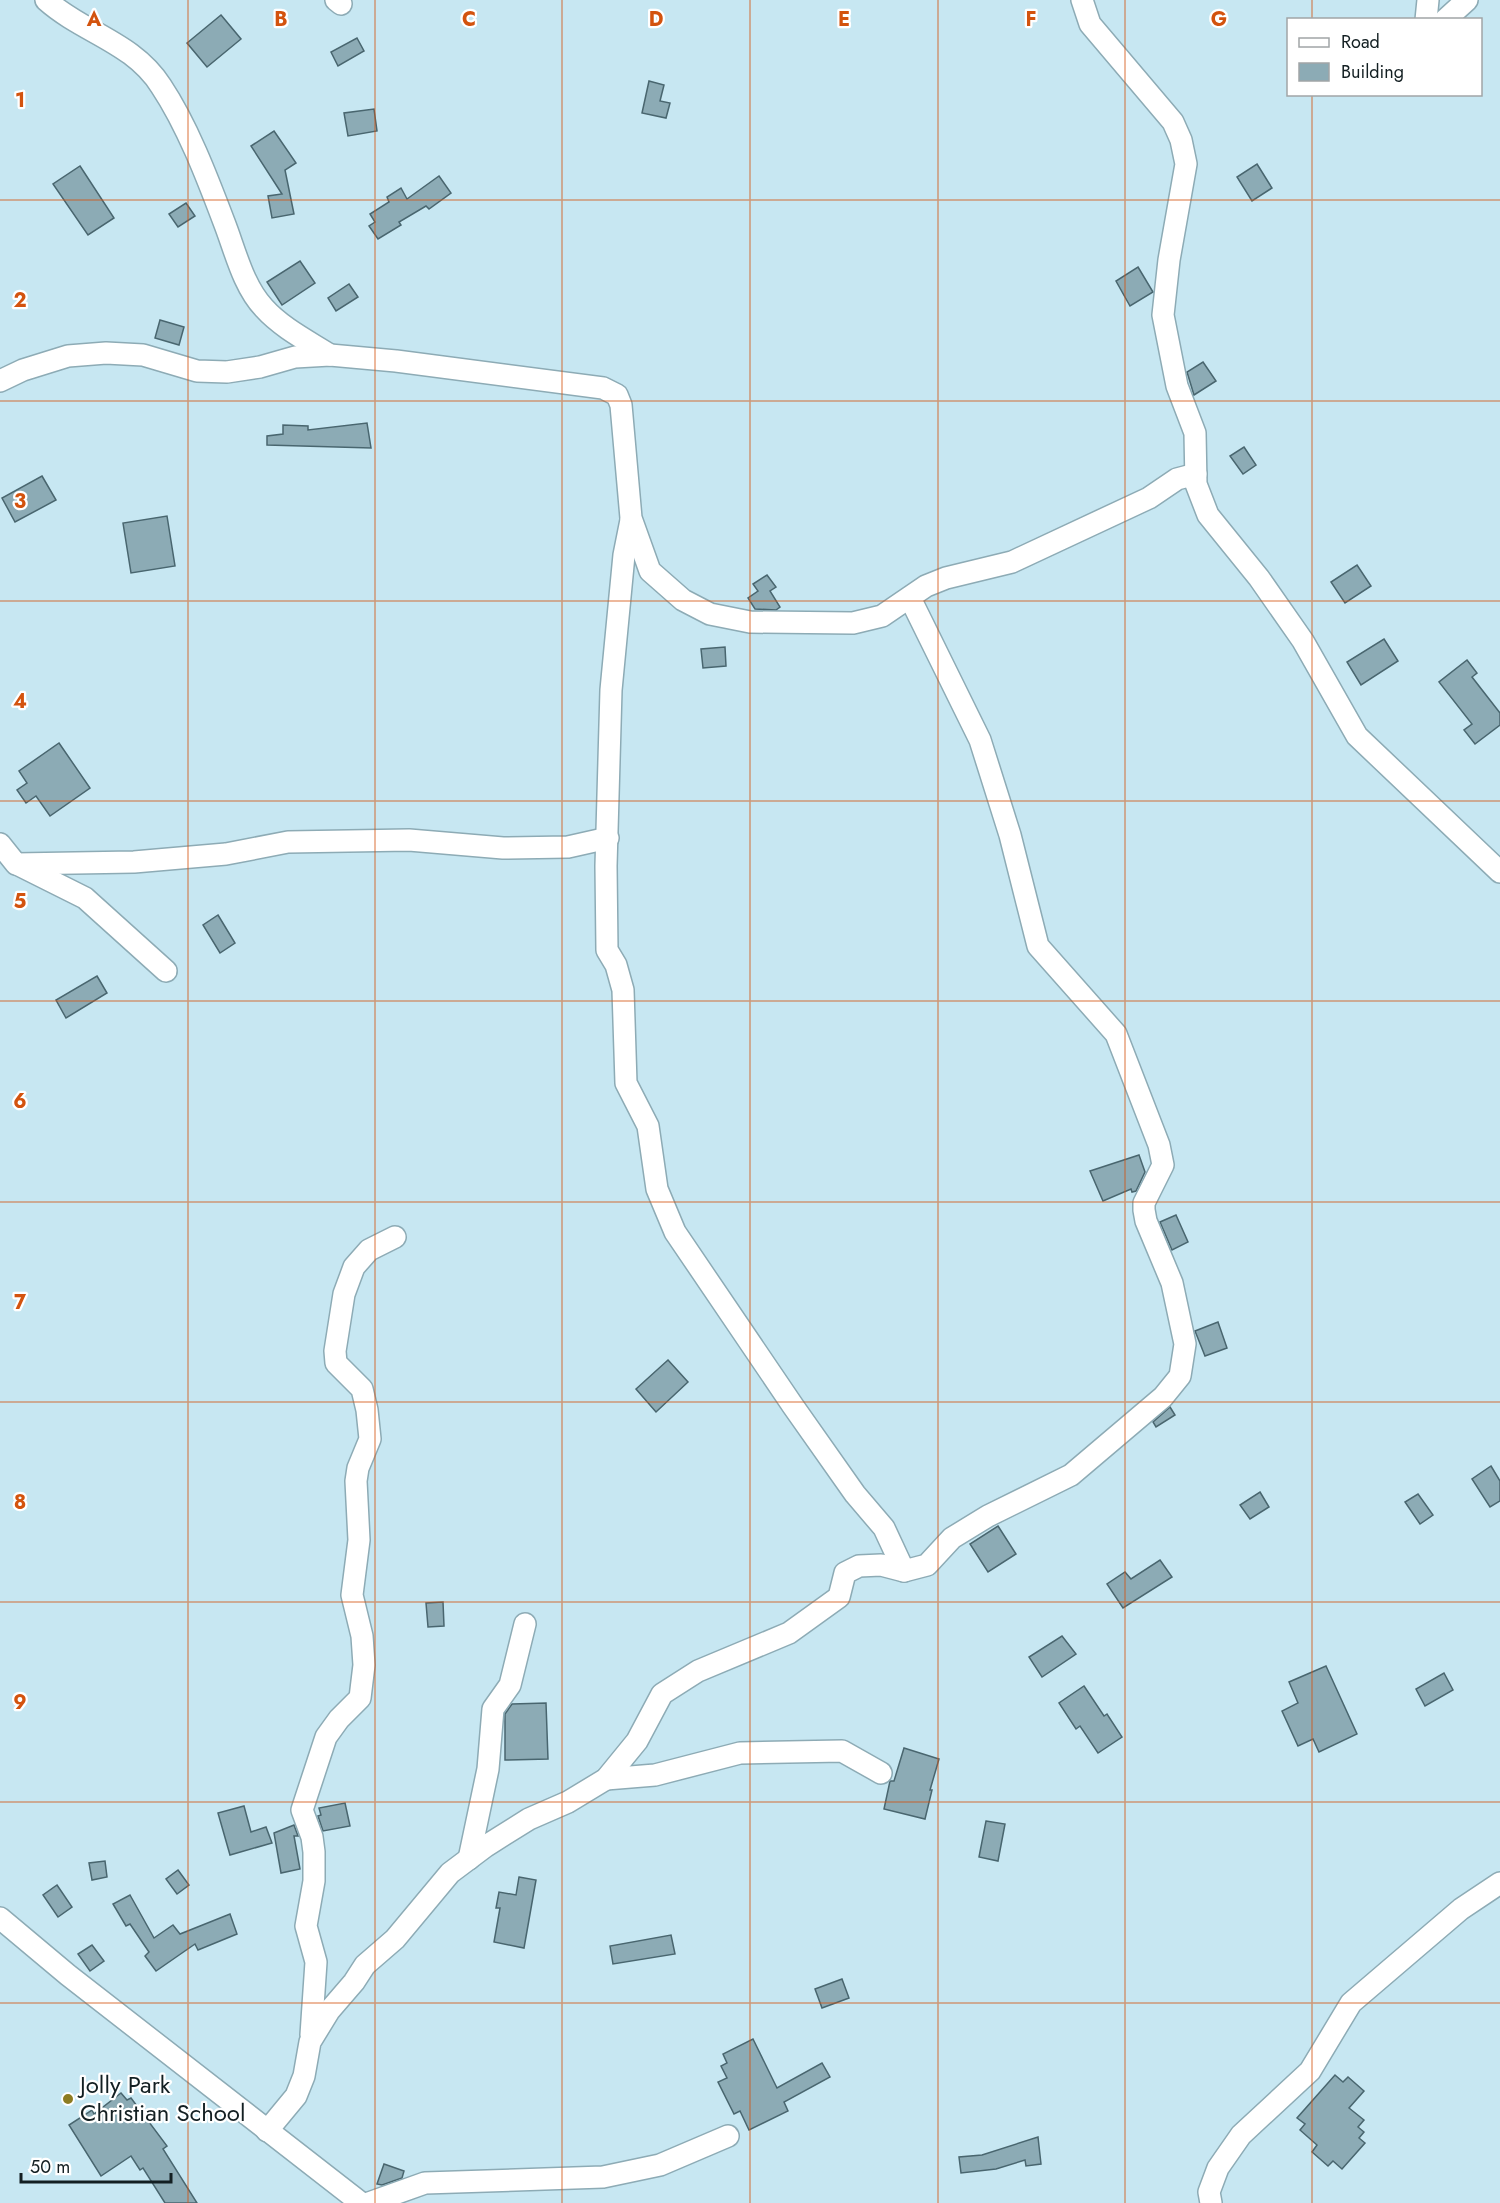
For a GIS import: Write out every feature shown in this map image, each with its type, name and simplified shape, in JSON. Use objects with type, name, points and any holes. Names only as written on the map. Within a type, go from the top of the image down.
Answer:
[{"type":"street","points":[[46,0],[65,17],[125,48],[146,65],[162,87],[203,168],[245,279],[263,308],[283,325],[330,355]]},
{"type":"street","points":[[1082,0],[1090,24],[1173,122],[1181,140],[1186,164],[1169,260],[1163,315],[1177,386],[1195,433],[1196,484],[1208,515],[1259,578],[1303,641],[1357,736],[1500,872]]},
{"type":"street","points":[[1426,18],[1428,0]]},
{"type":"street","points":[[1447,18],[1467,0]]},
{"type":"street","points":[[0,381],[23,370],[68,356],[106,353],[143,356],[197,370],[227,372],[260,367],[295,357],[330,355],[396,361],[612,391],[621,405],[631,518],[651,571],[683,600],[710,614],[750,622],[853,623],[882,616],[926,586],[946,578],[1012,562],[1149,498],[1177,479],[1196,474]]},
{"type":"street","points":[[631,518],[624,555],[611,690],[606,866],[607,950],[616,965],[623,990],[627,1083],[648,1126],[657,1189],[675,1232],[855,1494],[884,1528],[904,1571]]},
{"type":"street","points":[[310,2042],[329,2011],[354,1982],[365,1965],[395,1939],[450,1873],[529,1819],[568,1802],[606,1779],[637,1741],[662,1694],[698,1671],[789,1633],[839,1597],[845,1573],[859,1566],[881,1565],[904,1571],[927,1565],[952,1538],[988,1516],[1071,1474],[1163,1396],[1180,1376],[1185,1344],[1172,1283],[1146,1221],[1144,1210],[1148,1193],[1163,1165],[1159,1145],[1116,1034],[1038,946],[990,766],[980,740],[910,598]]},
{"type":"street","points":[[16,864],[145,861],[226,854],[288,842],[410,840],[503,848],[568,847],[608,838]]},
{"type":"street","points":[[0,844],[16,864],[85,898],[166,971]]},
{"type":"street","points":[[267,2131],[296,2096],[304,2076],[310,2042],[316,1962],[306,1926],[314,1881],[314,1852],[312,1837],[302,1810],[314,1767],[326,1737],[339,1719],[360,1698],[364,1665],[363,1643],[352,1595],[359,1540],[357,1474],[370,1439],[362,1389],[336,1363],[335,1351],[344,1294],[354,1267],[369,1250],[395,1237]]},
{"type":"street","points":[[469,1859],[488,1769],[494,1710],[510,1685],[525,1624]]},
{"type":"street","points":[[606,1779],[655,1775],[740,1753],[842,1751],[881,1773]]},
{"type":"street","points":[[1211,2203],[1209,2192],[1224,2160],[1241,2135],[1310,2071],[1351,2003],[1461,1909],[1500,1883]]},
{"type":"street","points":[[0,1918],[267,2131],[343,2196],[361,2203]]},
{"type":"street","points":[[369,2203],[425,2183],[603,2177],[660,2165],[728,2136]]},
{"type":"building","points":[[221,15],[241,39],[207,67],[187,43]]},
{"type":"building","points":[[357,38],[364,51],[338,66],[331,52]]},
{"type":"building","points":[[649,81],[664,85],[660,101],[670,103],[666,118],[642,113]]},
{"type":"building","points":[[374,109],[377,131],[348,136],[344,113]]},
{"type":"building","points":[[274,131],[296,163],[285,170],[294,214],[272,218],[268,196],[282,194],[251,146]]},
{"type":"building","points":[[1257,164],[1272,188],[1252,201],[1237,177]]},
{"type":"building","points":[[80,166],[114,218],[88,235],[53,184]]},
{"type":"building","points":[[439,176],[451,193],[429,209],[426,206],[399,222],[401,225],[378,239],[369,226],[375,222],[370,214],[389,202],[387,197],[401,188],[407,199]]},
{"type":"building","points":[[186,203],[195,216],[178,227],[169,214]]},
{"type":"building","points":[[300,261],[315,283],[282,305],[267,282]]},
{"type":"building","points":[[1138,267],[1153,292],[1130,306],[1116,281]]},
{"type":"building","points":[[349,284],[358,297],[336,311],[328,298]]},
{"type":"building","points":[[160,320],[184,327],[179,345],[155,338]]},
{"type":"building","points":[[1203,362],[1216,381],[1194,395],[1187,372]]},
{"type":"building","points":[[367,423],[371,448],[267,445],[267,436],[283,434],[283,425],[308,426],[308,430]]},
{"type":"building","points":[[1244,447],[1256,465],[1243,474],[1230,456]]},
{"type":"building","points":[[42,476],[56,500],[15,522],[2,498]]},
{"type":"building","points":[[167,516],[175,566],[131,573],[123,523]]},
{"type":"building","points":[[1357,565],[1371,586],[1345,603],[1331,582]]},
{"type":"building","points":[[767,575],[776,587],[770,591],[780,607],[776,610],[755,609],[748,598],[758,591],[753,584]]},
{"type":"building","points":[[1384,639],[1398,661],[1361,685],[1347,662]]},
{"type":"building","points":[[725,647],[726,666],[703,668],[701,649]]},
{"type":"building","points":[[1467,660],[1477,673],[1472,677],[1500,713],[1500,725],[1475,744],[1464,730],[1472,724],[1439,682]]},
{"type":"building","points":[[59,743],[90,788],[50,816],[36,796],[26,803],[17,790],[27,783],[19,771]]},
{"type":"building","points":[[218,915],[235,943],[220,953],[203,925]]},
{"type":"building","points":[[97,976],[107,993],[66,1018],[56,1000]]},
{"type":"building","points":[[1139,1155],[1145,1172],[1136,1191],[1132,1192],[1131,1189],[1103,1201],[1090,1171]]},
{"type":"building","points":[[1176,1215],[1188,1242],[1172,1250],[1160,1222]]},
{"type":"building","points":[[1218,1322],[1227,1348],[1205,1356],[1195,1331]]},
{"type":"building","points":[[668,1360],[688,1382],[656,1412],[636,1389]]},
{"type":"building","points":[[1170,1407],[1175,1415],[1156,1427],[1153,1422]]},
{"type":"building","points":[[1491,1466],[1500,1481],[1500,1501],[1490,1507],[1472,1479]]},
{"type":"building","points":[[1260,1492],[1269,1507],[1250,1519],[1240,1505]]},
{"type":"building","points":[[1418,1494],[1433,1515],[1420,1524],[1405,1502]]},
{"type":"building","points":[[998,1526],[1016,1554],[988,1572],[970,1544]]},
{"type":"building","points":[[1160,1560],[1172,1577],[1123,1608],[1107,1584],[1125,1572],[1131,1579]]},
{"type":"building","points":[[443,1602],[444,1626],[428,1627],[426,1603]]},
{"type":"building","points":[[1062,1636],[1076,1654],[1042,1677],[1029,1657]]},
{"type":"building","points":[[1326,1666],[1357,1734],[1319,1752],[1313,1739],[1298,1746],[1282,1711],[1298,1703],[1289,1682]]},
{"type":"building","points":[[1444,1673],[1453,1690],[1425,1706],[1416,1689]]},
{"type":"building","points":[[1084,1686],[1104,1716],[1107,1714],[1122,1737],[1098,1753],[1080,1726],[1076,1729],[1059,1703]]},
{"type":"building","points":[[546,1703],[548,1759],[505,1760],[505,1714],[512,1704]]},
{"type":"building","points":[[904,1748],[939,1759],[925,1819],[884,1809],[890,1781],[894,1781]]},
{"type":"building","points":[[345,1803],[350,1826],[323,1831],[318,1816],[321,1815],[319,1808]]},
{"type":"building","points":[[244,1806],[251,1832],[266,1827],[272,1843],[230,1855],[218,1813]]},
{"type":"building","points":[[986,1821],[1005,1824],[998,1861],[979,1857]]},
{"type":"building","points":[[294,1825],[298,1836],[294,1836],[300,1869],[281,1873],[274,1833]]},
{"type":"building","points":[[105,1861],[107,1877],[92,1880],[89,1863]]},
{"type":"building","points":[[178,1870],[189,1885],[177,1894],[166,1879]]},
{"type":"building","points":[[519,1877],[536,1880],[524,1948],[494,1942],[500,1908],[496,1908],[499,1892],[516,1895]]},
{"type":"building","points":[[57,1885],[72,1907],[58,1917],[43,1895]]},
{"type":"building","points":[[130,1895],[154,1938],[173,1925],[180,1934],[230,1914],[237,1934],[198,1950],[195,1944],[156,1971],[145,1956],[149,1952],[130,1924],[126,1926],[113,1904]]},
{"type":"building","points":[[671,1935],[675,1954],[613,1964],[610,1946]]},
{"type":"building","points":[[92,1945],[104,1961],[90,1971],[78,1954]]},
{"type":"building","points":[[842,1979],[849,1998],[822,2008],[815,1989]]},
{"type":"building","points":[[753,2039],[777,2088],[822,2063],[830,2077],[784,2102],[788,2111],[749,2130],[740,2111],[734,2114],[718,2082],[727,2078],[721,2066],[727,2063],[723,2054]]},
{"type":"building","points":[[1335,2075],[1343,2082],[1348,2077],[1364,2091],[1349,2108],[1364,2120],[1358,2127],[1364,2132],[1359,2138],[1365,2143],[1342,2169],[1333,2161],[1328,2166],[1312,2152],[1317,2145],[1300,2130],[1305,2124],[1297,2118]]},
{"type":"building","points":[[121,2093],[127,2100],[131,2098],[167,2146],[163,2149],[197,2203],[165,2203],[143,2168],[140,2170],[131,2156],[101,2176],[69,2125],[92,2110],[94,2114]]},
{"type":"building","points":[[1038,2137],[1041,2164],[1026,2166],[1025,2160],[996,2169],[961,2173],[959,2157],[982,2155]]},
{"type":"building","points":[[384,2164],[404,2171],[402,2178],[382,2185],[377,2184]]},
{"type":"place","name":"Jolly Park Christian School","points":[[68,2099]]}]
